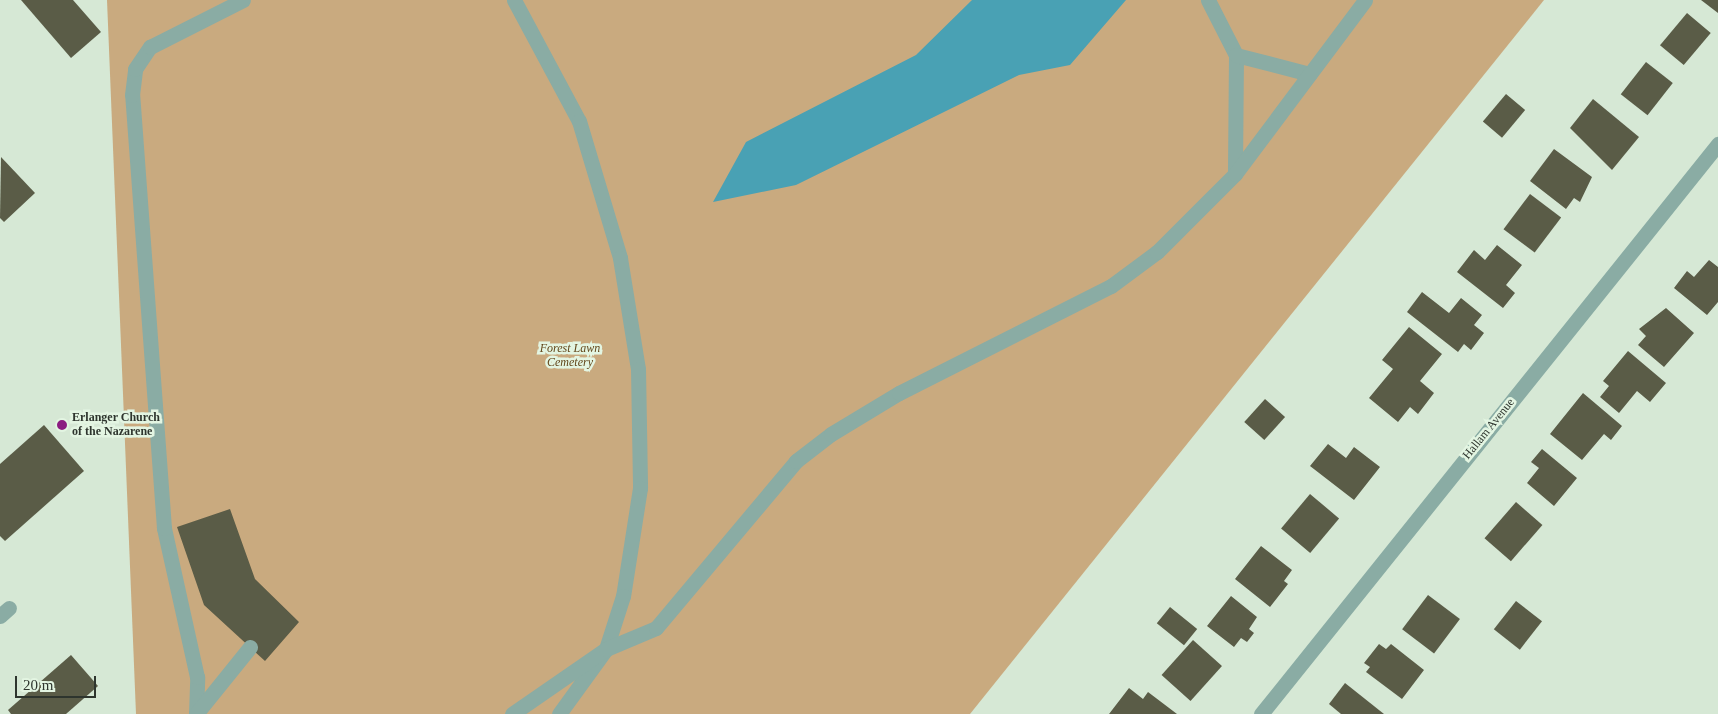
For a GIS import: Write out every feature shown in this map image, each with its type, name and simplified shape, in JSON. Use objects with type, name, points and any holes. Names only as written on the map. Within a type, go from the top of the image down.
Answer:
[{"type":"street","points":[[196,714],[197,677],[164,528],[132,95],[135,69],[150,47],[243,0]]},
{"type":"street","points":[[514,0],[579,121],[631,310],[638,369],[640,488],[623,596],[606,649],[558,714]]},
{"type":"street","points":[[1208,0],[1236,55],[1235,174]]},
{"type":"street","points":[[512,714],[606,649],[656,628],[673,612],[738,526],[796,461],[824,439],[899,393],[1111,286],[1158,252],[1235,174],[1365,0]]},
{"type":"street","points":[[1236,55],[1310,74]]},
{"type":"street","name":"Hallam Avenue","points":[[1261,714],[1718,144]]},
{"type":"street","points":[[196,714],[250,647]]},
{"type":"green space","name":"Forest Lawn Cemetery","points":[[107,0],[1544,0],[970,714],[136,714]]},
{"type":"water","points":[[972,0],[1126,0],[1070,65],[1019,75],[796,185],[713,202],[746,142],[916,55]]},
{"type":"building","points":[[21,0],[73,0],[101,32],[71,58]]},
{"type":"building","points":[[1701,0],[1718,0],[1718,13]]},
{"type":"building","points":[[1687,13],[1711,33],[1684,65],[1660,45]]},
{"type":"building","points":[[1646,62],[1673,83],[1648,115],[1621,94]]},
{"type":"building","points":[[1506,94],[1525,110],[1502,138],[1483,122]]},
{"type":"building","points":[[1593,99],[1639,137],[1612,170],[1570,128]]},
{"type":"building","points":[[1554,149],[1592,177],[1580,202],[1574,198],[1566,209],[1530,181]]},
{"type":"building","points":[[1,157],[35,193],[4,222],[0,218]]},
{"type":"building","points":[[1530,194],[1561,217],[1535,253],[1504,229]]},
{"type":"building","points":[[1497,245],[1522,265],[1506,285],[1515,293],[1503,308],[1457,272],[1474,250],[1485,260]]},
{"type":"building","points":[[1709,260],[1718,267],[1718,302],[1707,315],[1674,288],[1687,271],[1694,277]]},
{"type":"building","points":[[1422,292],[1449,313],[1461,298],[1482,315],[1474,325],[1484,333],[1471,350],[1464,344],[1458,352],[1407,312]]},
{"type":"building","points":[[1666,308],[1694,333],[1664,367],[1638,345],[1646,336],[1639,329]]},
{"type":"building","points":[[1409,327],[1442,354],[1420,381],[1434,393],[1418,414],[1410,407],[1398,422],[1369,398],[1393,369],[1382,360]]},
{"type":"building","points":[[1628,351],[1666,383],[1650,402],[1637,391],[1619,413],[1600,397],[1609,386],[1603,381]]},
{"type":"building","points":[[1583,393],[1622,426],[1611,440],[1604,434],[1582,460],[1550,434]]},
{"type":"building","points":[[1265,399],[1285,417],[1264,440],[1244,422]]},
{"type":"building","name":"Erlanger Church of the Nazarene","points":[[44,425],[84,471],[5,541],[0,536],[0,464]]},
{"type":"building","points":[[1328,444],[1346,458],[1354,447],[1380,467],[1354,500],[1310,466]]},
{"type":"building","points":[[1542,449],[1577,478],[1554,506],[1527,483],[1539,468],[1531,462]]},
{"type":"building","points":[[1310,494],[1339,518],[1310,553],[1281,528]]},
{"type":"building","points":[[1516,502],[1542,525],[1511,561],[1485,538]]},
{"type":"building","points":[[230,509],[255,579],[299,622],[265,661],[204,605],[177,527]]},
{"type":"building","points":[[1261,546],[1292,570],[1284,581],[1288,584],[1270,607],[1235,579]]},
{"type":"building","points":[[1428,595],[1460,619],[1434,653],[1402,629]]},
{"type":"building","points":[[1231,596],[1257,617],[1249,629],[1254,633],[1247,642],[1241,638],[1234,647],[1207,626]]},
{"type":"building","points":[[1516,601],[1542,621],[1520,650],[1494,629]]},
{"type":"building","points":[[1170,607],[1197,629],[1184,645],[1157,623]]},
{"type":"building","points":[[1193,640],[1222,666],[1191,701],[1162,675]]},
{"type":"building","points":[[1379,644],[1386,649],[1391,644],[1424,670],[1402,699],[1366,672],[1370,667],[1364,663]]},
{"type":"building","points":[[71,655],[98,686],[66,714],[11,714],[8,710]]},
{"type":"building","points":[[1345,683],[1384,714],[1341,714],[1329,704]]},
{"type":"building","points":[[1129,688],[1143,699],[1148,692],[1177,714],[1109,714]]},
{"type":"place","name":"Erlanger Church of the Nazarene","points":[[62,425]]}]
